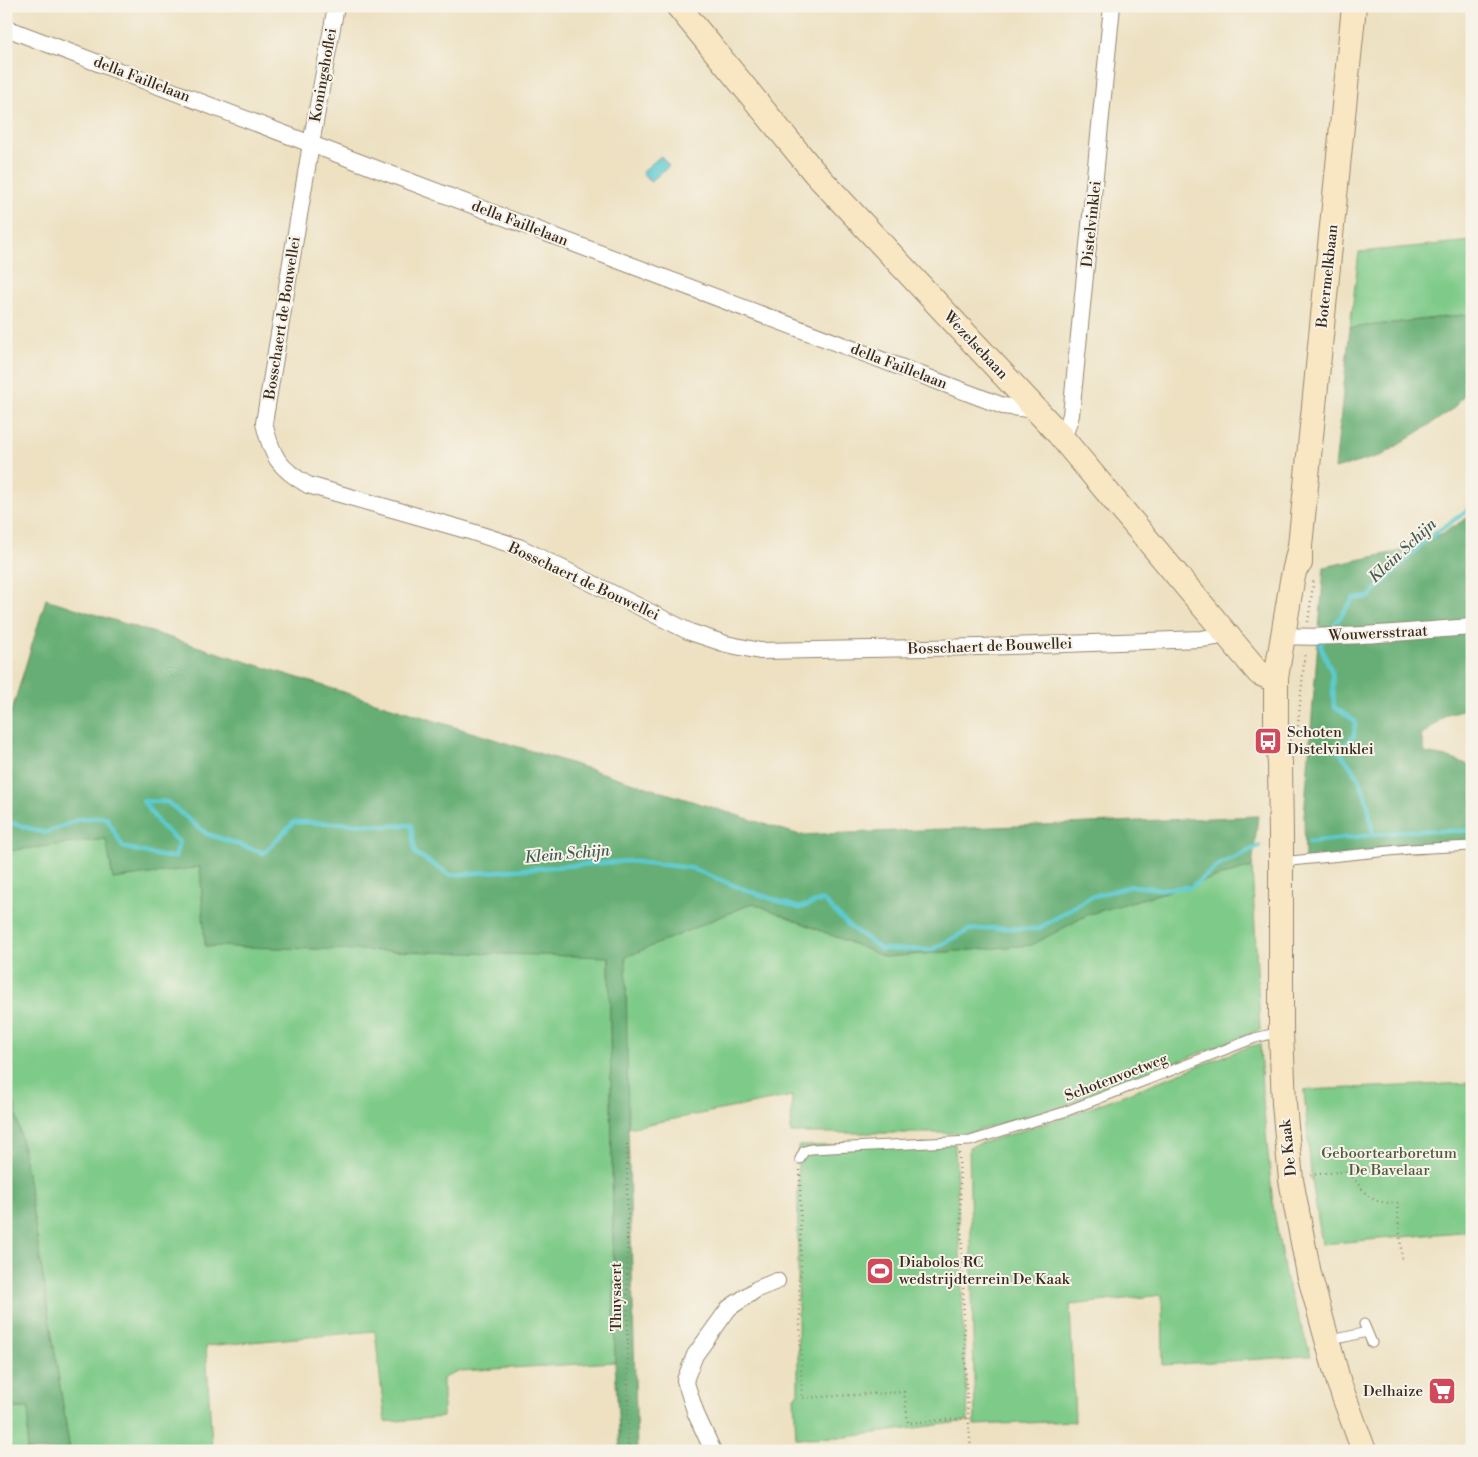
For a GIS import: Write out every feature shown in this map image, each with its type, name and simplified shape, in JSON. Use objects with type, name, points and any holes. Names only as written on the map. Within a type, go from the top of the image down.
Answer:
[{"type":"main road","name":"Wezelsebaan","points":[[678,6],[814,172],[1063,440],[1113,497],[1259,673],[1276,678]]},
{"type":"main road","name":"Botermelkbaan","points":[[1281,836],[1280,763],[1290,636],[1300,581],[1300,546],[1354,6]]},
{"type":"main road","name":"Botermelkbaan","points":[[1280,763],[1276,728],[1276,678],[1290,636]]},
{"type":"main road","name":"De Kaak","points":[[1281,836],[1280,1032],[1291,1176],[1309,1274],[1339,1383],[1364,1451]]},
{"type":"street","name":"Koningshoflei","points":[[311,144],[336,6]]},
{"type":"street","name":"Distelvinklei","points":[[1063,440],[1072,415],[1112,6]]},
{"type":"street","name":"della Faillelaan","points":[[6,28],[1003,406],[1036,410]]},
{"type":"street","name":"Bosschaert de Bouwellei","points":[[311,144],[264,423],[269,445],[279,464],[292,476],[308,485],[519,547],[690,632],[726,644],[760,651],[980,647],[1191,640],[1216,637],[1225,633]]},
{"type":"street","name":"Wouwersstraat","points":[[1290,636],[1368,634],[1472,627]]},
{"type":"street","points":[[713,1451],[696,1414],[685,1380],[695,1355],[729,1308],[757,1289],[777,1281]]},
{"type":"lane","points":[[1281,862],[1409,849],[1472,846]]},
{"type":"lane","name":"Schotenvoetweg","points":[[800,1159],[804,1151],[811,1149],[970,1141],[1064,1112],[1255,1038],[1280,1032]]},
{"type":"lane","points":[[1327,1341],[1365,1328],[1372,1343]]},
{"type":"path","points":[[959,1142],[966,1386],[971,1451]]},
{"type":"path","name":"Thuysaert","points":[[627,1144],[628,1451]]},
{"type":"path","points":[[800,1159],[801,1274],[799,1278],[802,1398],[904,1392],[908,1423],[968,1418]]},
{"type":"path","points":[[1291,1176],[1347,1171],[1370,1198],[1383,1203],[1397,1203],[1402,1259]]},
{"type":"green space","points":[[1472,241],[1472,314],[1350,328],[1359,252]]},
{"type":"green space","points":[[1472,314],[1472,387],[1470,387],[1452,410],[1383,455],[1335,469],[1350,328]]},
{"type":"green space","points":[[1472,515],[1472,707],[1447,714],[1421,736],[1425,753],[1446,757],[1472,766],[1472,846],[1305,860],[1304,816],[1324,567],[1396,552],[1443,533]]},
{"type":"green space","points":[[46,599],[800,835],[1258,816],[1252,867],[1089,914],[1032,945],[885,957],[753,903],[626,957],[628,1128],[637,1451],[620,1451],[615,1362],[609,957],[205,946],[200,867],[113,879],[106,839],[6,851],[6,709],[12,710]]},
{"type":"green space","points":[[107,839],[113,879],[200,867],[206,946],[609,956],[615,1362],[460,1371],[443,1378],[443,1417],[385,1422],[375,1331],[206,1346],[212,1447],[172,1451],[70,1451],[24,1155],[6,1060],[6,851]]},
{"type":"green space","points":[[1252,867],[1260,1030],[1064,1106],[969,1133],[791,1133],[792,1096],[628,1128],[625,957],[753,903],[885,957],[1031,945],[1089,914]]},
{"type":"green space","points":[[1260,1044],[1262,1090],[1273,1206],[1286,1280],[1311,1356],[1163,1365],[1162,1295],[1070,1305],[1075,1421],[975,1425],[969,1147],[1066,1117]]},
{"type":"green space","points":[[6,1060],[24,1155],[70,1451],[27,1451],[29,1408],[6,1408]]},
{"type":"green space","name":"Geboortearboretum De Bavelaar","points":[[1472,1083],[1472,1231],[1322,1244],[1311,1175],[1304,1090]]},
{"type":"green space","name":"Diabolos RC wedstrijdterrein De Kaak","points":[[955,1144],[968,1421],[846,1437],[796,1438],[794,1396],[798,1395],[798,1146]]},
{"type":"green space","points":[[6,1408],[29,1408],[27,1451],[6,1451]]},
{"type":"water","points":[[661,156],[669,166],[650,182],[642,172]]},
{"type":"waterway","name":"Klein Schijn","points":[[1331,630],[1353,599],[1369,597],[1426,540],[1472,507]]},
{"type":"waterway","name":"Klein Schijn","points":[[1309,842],[1373,835],[1368,805],[1359,778],[1339,751],[1354,736],[1355,721],[1334,707],[1332,672],[1320,645],[1323,641]]},
{"type":"waterway","name":"Klein Schijn","points":[[6,824],[8,822],[45,833],[80,819],[106,817],[123,847],[160,856],[175,857],[179,842],[160,825],[143,801],[167,802],[207,834],[264,853],[294,822],[388,826],[411,825],[415,853],[450,875],[629,861],[691,868],[743,889],[799,908],[823,900],[850,927],[881,949],[931,950],[969,930],[994,928],[1038,929],[1090,897],[1132,886],[1161,889],[1191,887],[1219,865],[1259,846]]},
{"type":"waterway","points":[[1373,835],[1406,831],[1472,831]]},
{"type":"place","name":"Schoten Distelvinklei","points":[[1268,741]]},
{"type":"place","name":"Diabolos RC wedstrijdterrein De Kaak","points":[[880,1271]]},
{"type":"place","name":"Delhaize","points":[[1442,1391]]}]
